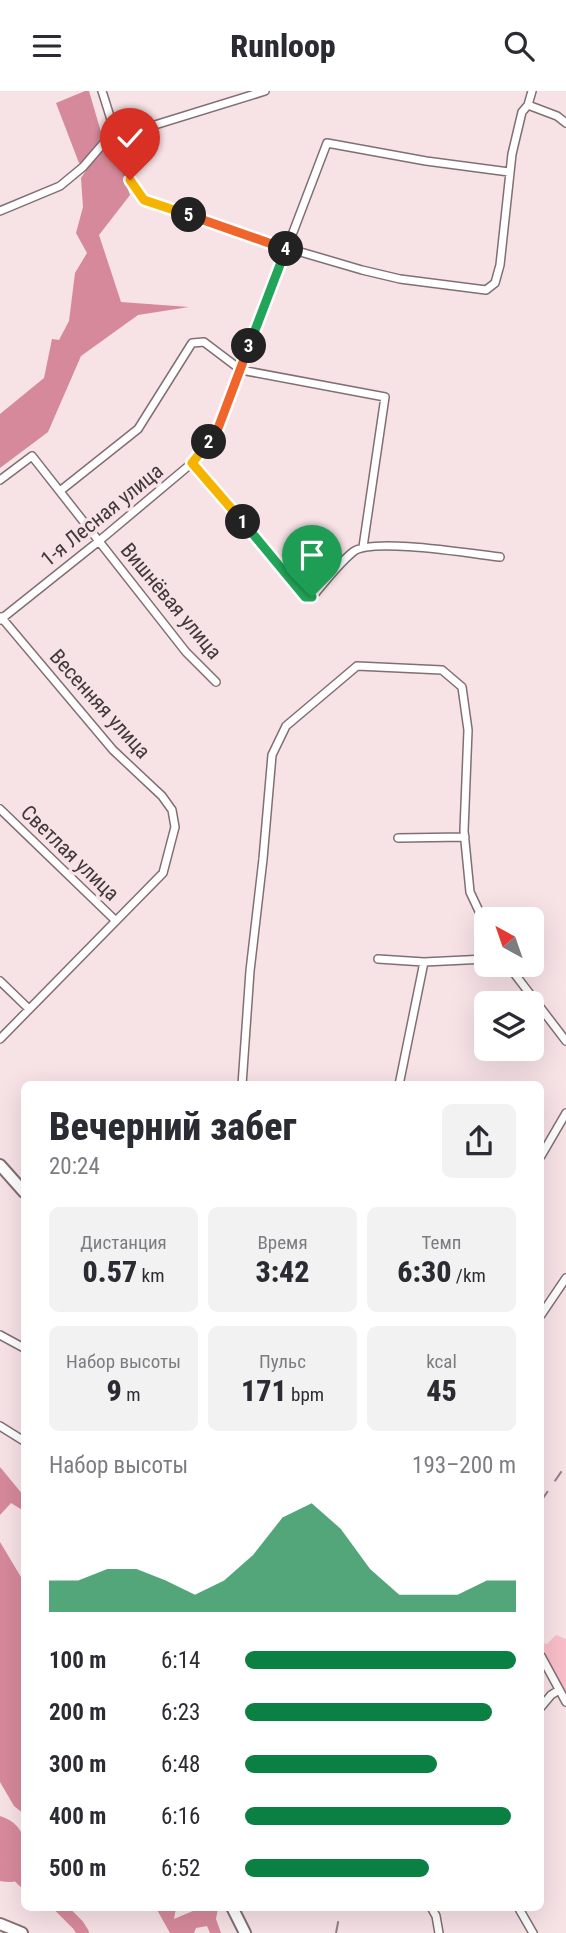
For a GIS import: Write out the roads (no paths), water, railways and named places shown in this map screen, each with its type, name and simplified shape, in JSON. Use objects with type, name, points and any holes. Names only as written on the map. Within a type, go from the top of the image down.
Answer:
[{"type":"main road","points":[[0,1165],[21,1189]]},
{"type":"main road","points":[[233,1911],[235,1933]]},
{"type":"main road","points":[[234,1911],[245,1933]]},
{"type":"main road","points":[[0,1924],[22,1933]]},
{"type":"street","points":[[102,91],[130,180],[144,200],[362,270],[400,279],[486,289],[495,283],[500,265],[512,154],[522,113],[533,91]]},
{"type":"street","points":[[0,211],[60,186],[115,134],[265,91]]},
{"type":"street","points":[[528,105],[557,116],[566,123]]},
{"type":"street","points":[[557,116],[566,114]]},
{"type":"street","name":"1-я Лесная улица","points":[[1,618],[192,463],[217,431],[327,143],[426,161],[509,172]]},
{"type":"street","points":[[60,491],[138,429],[192,343],[204,342],[241,370],[385,397],[363,547]]},
{"type":"street","name":"Вишнёвая улица","points":[[0,480],[32,456],[186,652],[216,682]]},
{"type":"street","points":[[192,463],[305,597],[312,597],[354,551],[363,547],[386,545],[500,557]]},
{"type":"street","name":"Весенняя улица","points":[[1,618],[113,750],[162,796],[172,810],[175,827],[163,873],[116,921]]},
{"type":"street","points":[[242,1081],[250,971],[272,755],[286,726],[357,666],[442,670],[462,687],[468,730],[466,837],[470,892],[477,907]]},
{"type":"street","name":"Светлая улица","points":[[0,809],[116,921]]},
{"type":"street","points":[[398,838],[466,837]]},
{"type":"street","points":[[0,1039],[116,921]]},
{"type":"street","points":[[378,959],[424,962],[474,960]]},
{"type":"street","points":[[399,1081],[424,962]]},
{"type":"street","points":[[517,977],[566,1041]]},
{"type":"street","points":[[0,981],[29,1009]]},
{"type":"street","points":[[544,1151],[566,1114]]},
{"type":"street","points":[[544,1311],[566,1278]]},
{"type":"street","points":[[0,1335],[21,1346]]},
{"type":"street","points":[[0,1426],[21,1439]]},
{"type":"street","points":[[544,1662],[566,1702]]},
{"type":"street","points":[[544,1703],[559,1690]]},
{"type":"street","points":[[433,1911],[439,1933]]},
{"type":"street","points":[[521,1911],[533,1933]]},
{"type":"waterway","points":[[0,1849],[12,1870],[21,1879]]},
{"type":"waterway","points":[[64,1911],[83,1933]]},
{"type":"railway","points":[[544,1497],[566,1465]]},
{"type":"railway","points":[[336,1933],[340,1911]]}]
